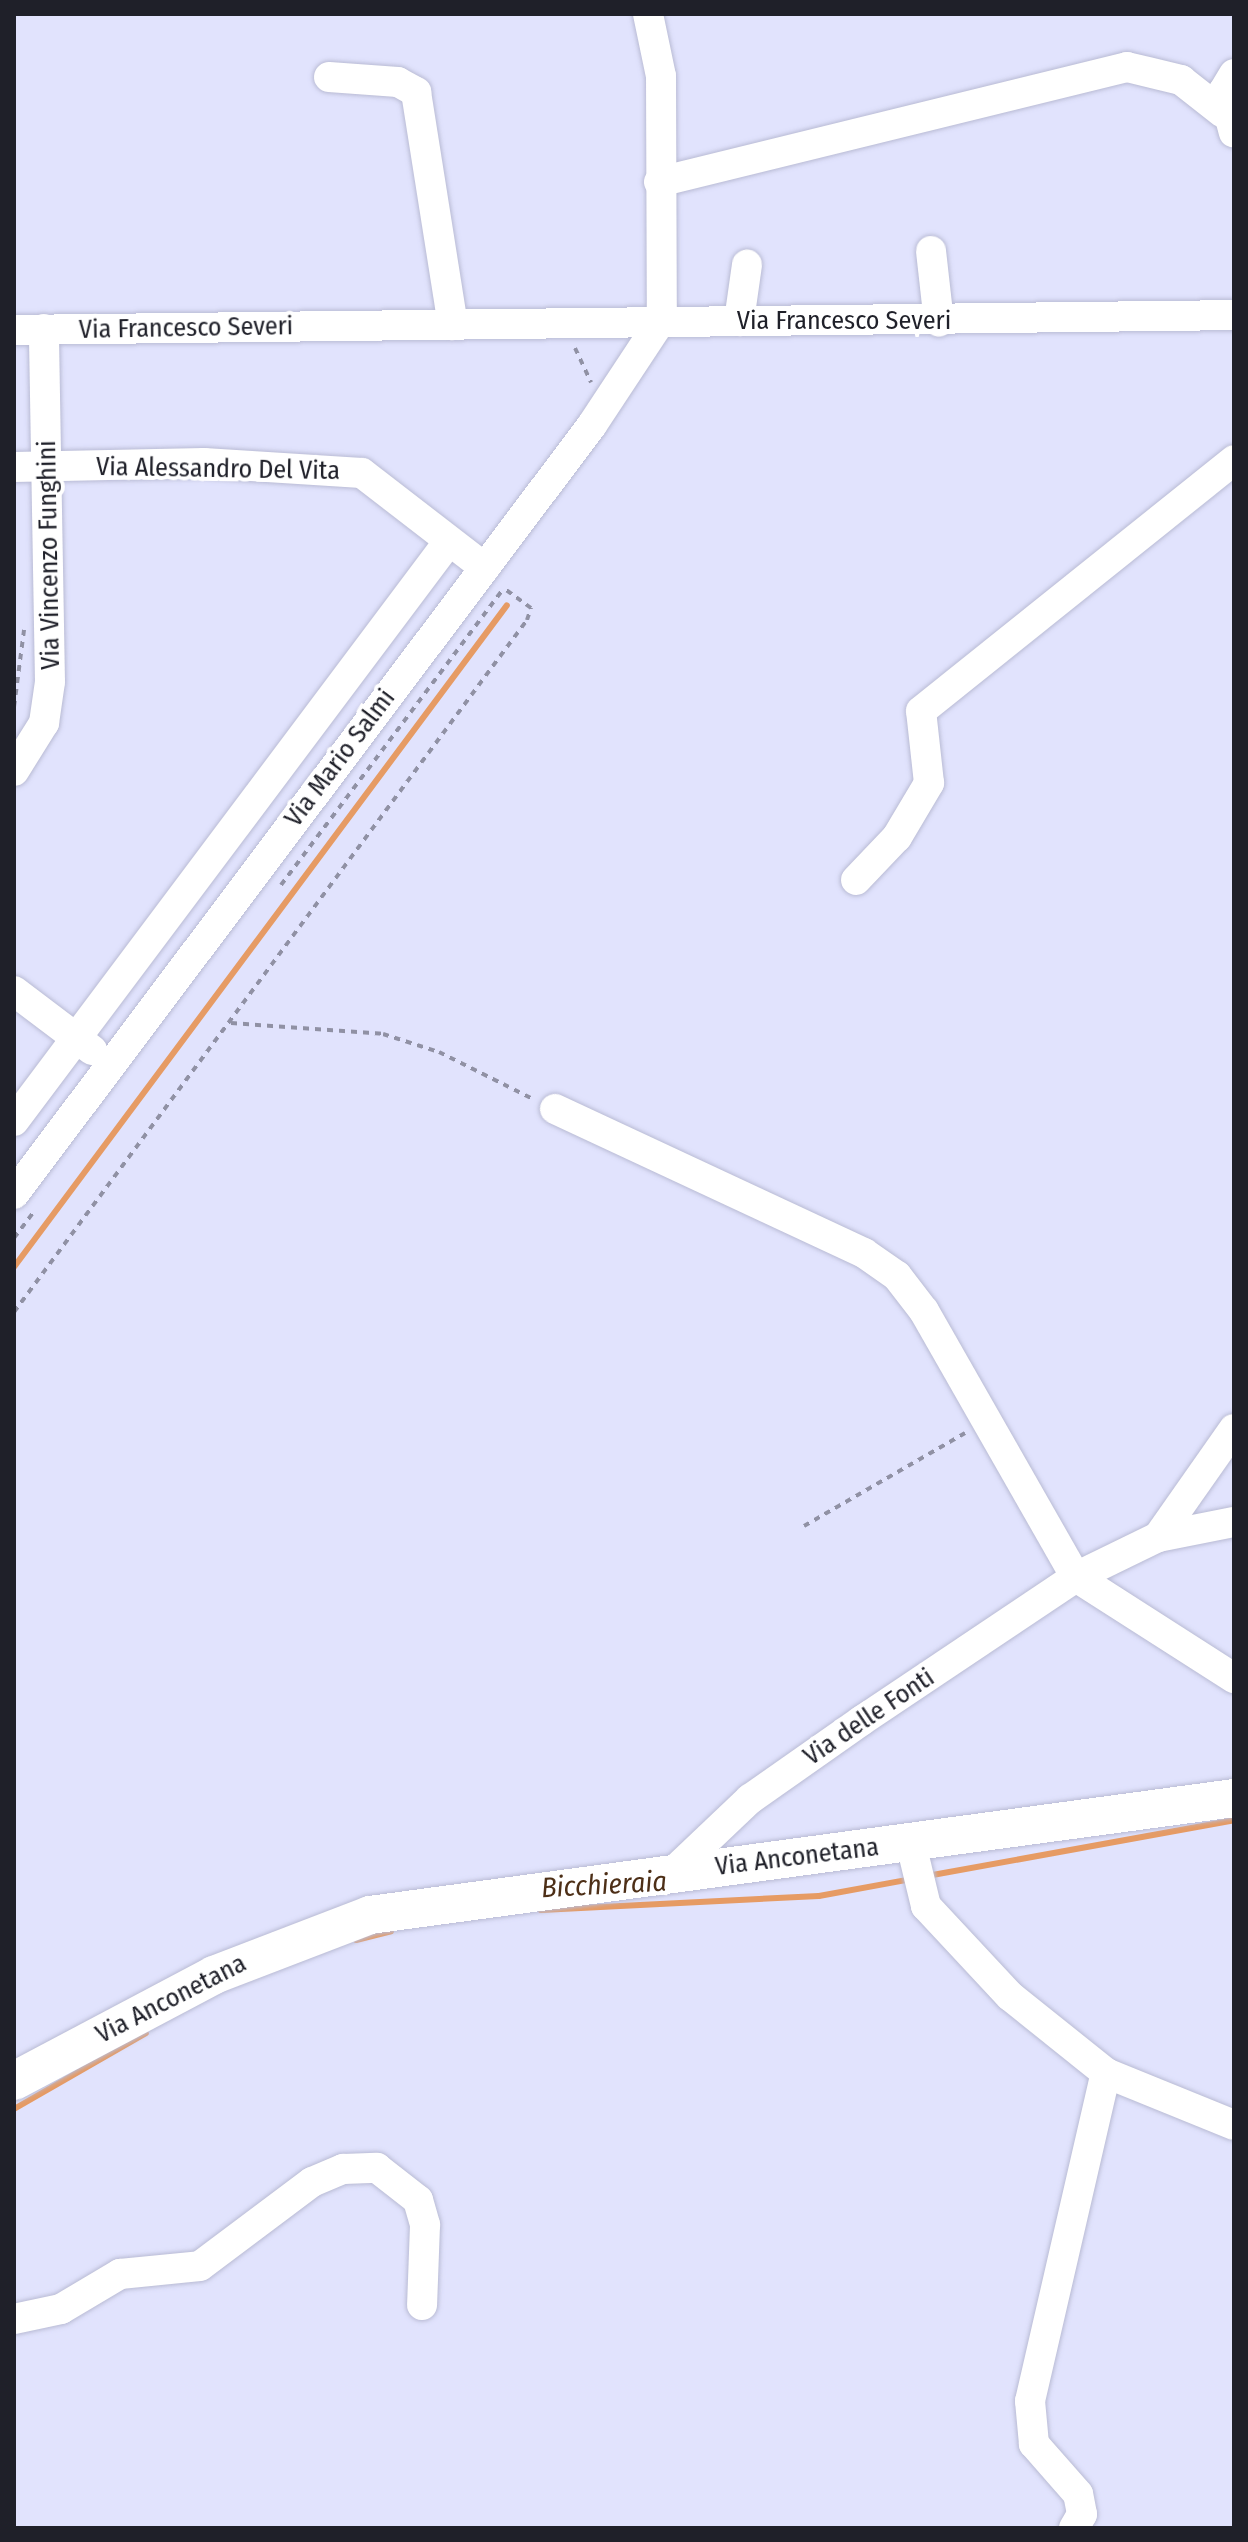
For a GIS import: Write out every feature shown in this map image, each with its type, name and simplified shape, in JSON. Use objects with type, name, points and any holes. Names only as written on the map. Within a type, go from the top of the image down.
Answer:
[{"type":"main road","name":"Via Anconetana","points":[[14,2081],[288,1941],[370,1915],[674,1871],[913,1852],[1234,1798]]},
{"type":"street","points":[[648,14],[661,76],[659,182],[662,319]]},
{"type":"street","points":[[659,182],[1127,67],[1181,80],[1228,123]]},
{"type":"street","points":[[1228,123],[1223,92],[1234,74]]},
{"type":"street","points":[[329,77],[398,82],[416,92],[453,325]]},
{"type":"street","points":[[931,251],[939,322]]},
{"type":"street","points":[[739,321],[747,265]]},
{"type":"street","name":"Via Francesco Severi","points":[[29,330],[662,319],[939,322],[1234,315]]},
{"type":"street","name":"Via Mario Salmi","points":[[14,1194],[111,1063],[494,578],[662,319]]},
{"type":"street","name":"Via Vincenzo Funghini","points":[[14,771],[40,732],[50,682],[49,467],[29,330]]},
{"type":"street","points":[[856,880],[897,837],[929,783],[921,711],[1234,460]]},
{"type":"street","name":"Via Alessandro Del Vita","points":[[14,467],[329,467],[362,473],[494,578]]},
{"type":"street","name":"Via Mario Salmi","points":[[14,1121],[449,541]]},
{"type":"street","points":[[14,991],[111,1063]]},
{"type":"street","points":[[545,1104],[864,1253],[897,1276],[924,1311],[984,1422],[1076,1577],[1234,1678]]},
{"type":"street","name":"Via delle Fonti","points":[[674,1871],[750,1799],[1076,1577],[1158,1537],[1234,1429]]},
{"type":"street","points":[[1158,1537],[1234,1522]]},
{"type":"street","points":[[913,1852],[924,1902],[969,1959],[1106,2073],[1234,2125]]},
{"type":"street","points":[[1074,2528],[1082,2514],[1078,2494],[1034,2444],[1030,2401],[1106,2073]]},
{"type":"street","points":[[14,2319],[61,2309],[120,2274],[200,2266],[312,2182],[343,2169],[377,2168],[418,2200],[425,2225],[422,2305]]},
{"type":"path","points":[[569,342],[587,362],[591,390]]},
{"type":"path","points":[[14,1312],[231,1023],[531,608],[494,578]]},
{"type":"path","points":[[231,1023],[266,1020],[383,1034],[439,1052],[545,1104]]},
{"type":"path","points":[[804,1526],[984,1422]]},
{"type":"waterway","points":[[14,1267],[507,605]]},
{"type":"waterway","name":"Bicchieraia","points":[[927,1876],[1234,1820]]},
{"type":"waterway","name":"Bicchieraia","points":[[541,1910],[819,1896],[912,1879]]},
{"type":"waterway","name":"Bicchieraia","points":[[356,1940],[391,1931]]},
{"type":"waterway","name":"Bicchieraia","points":[[14,2109],[146,2033]]}]
